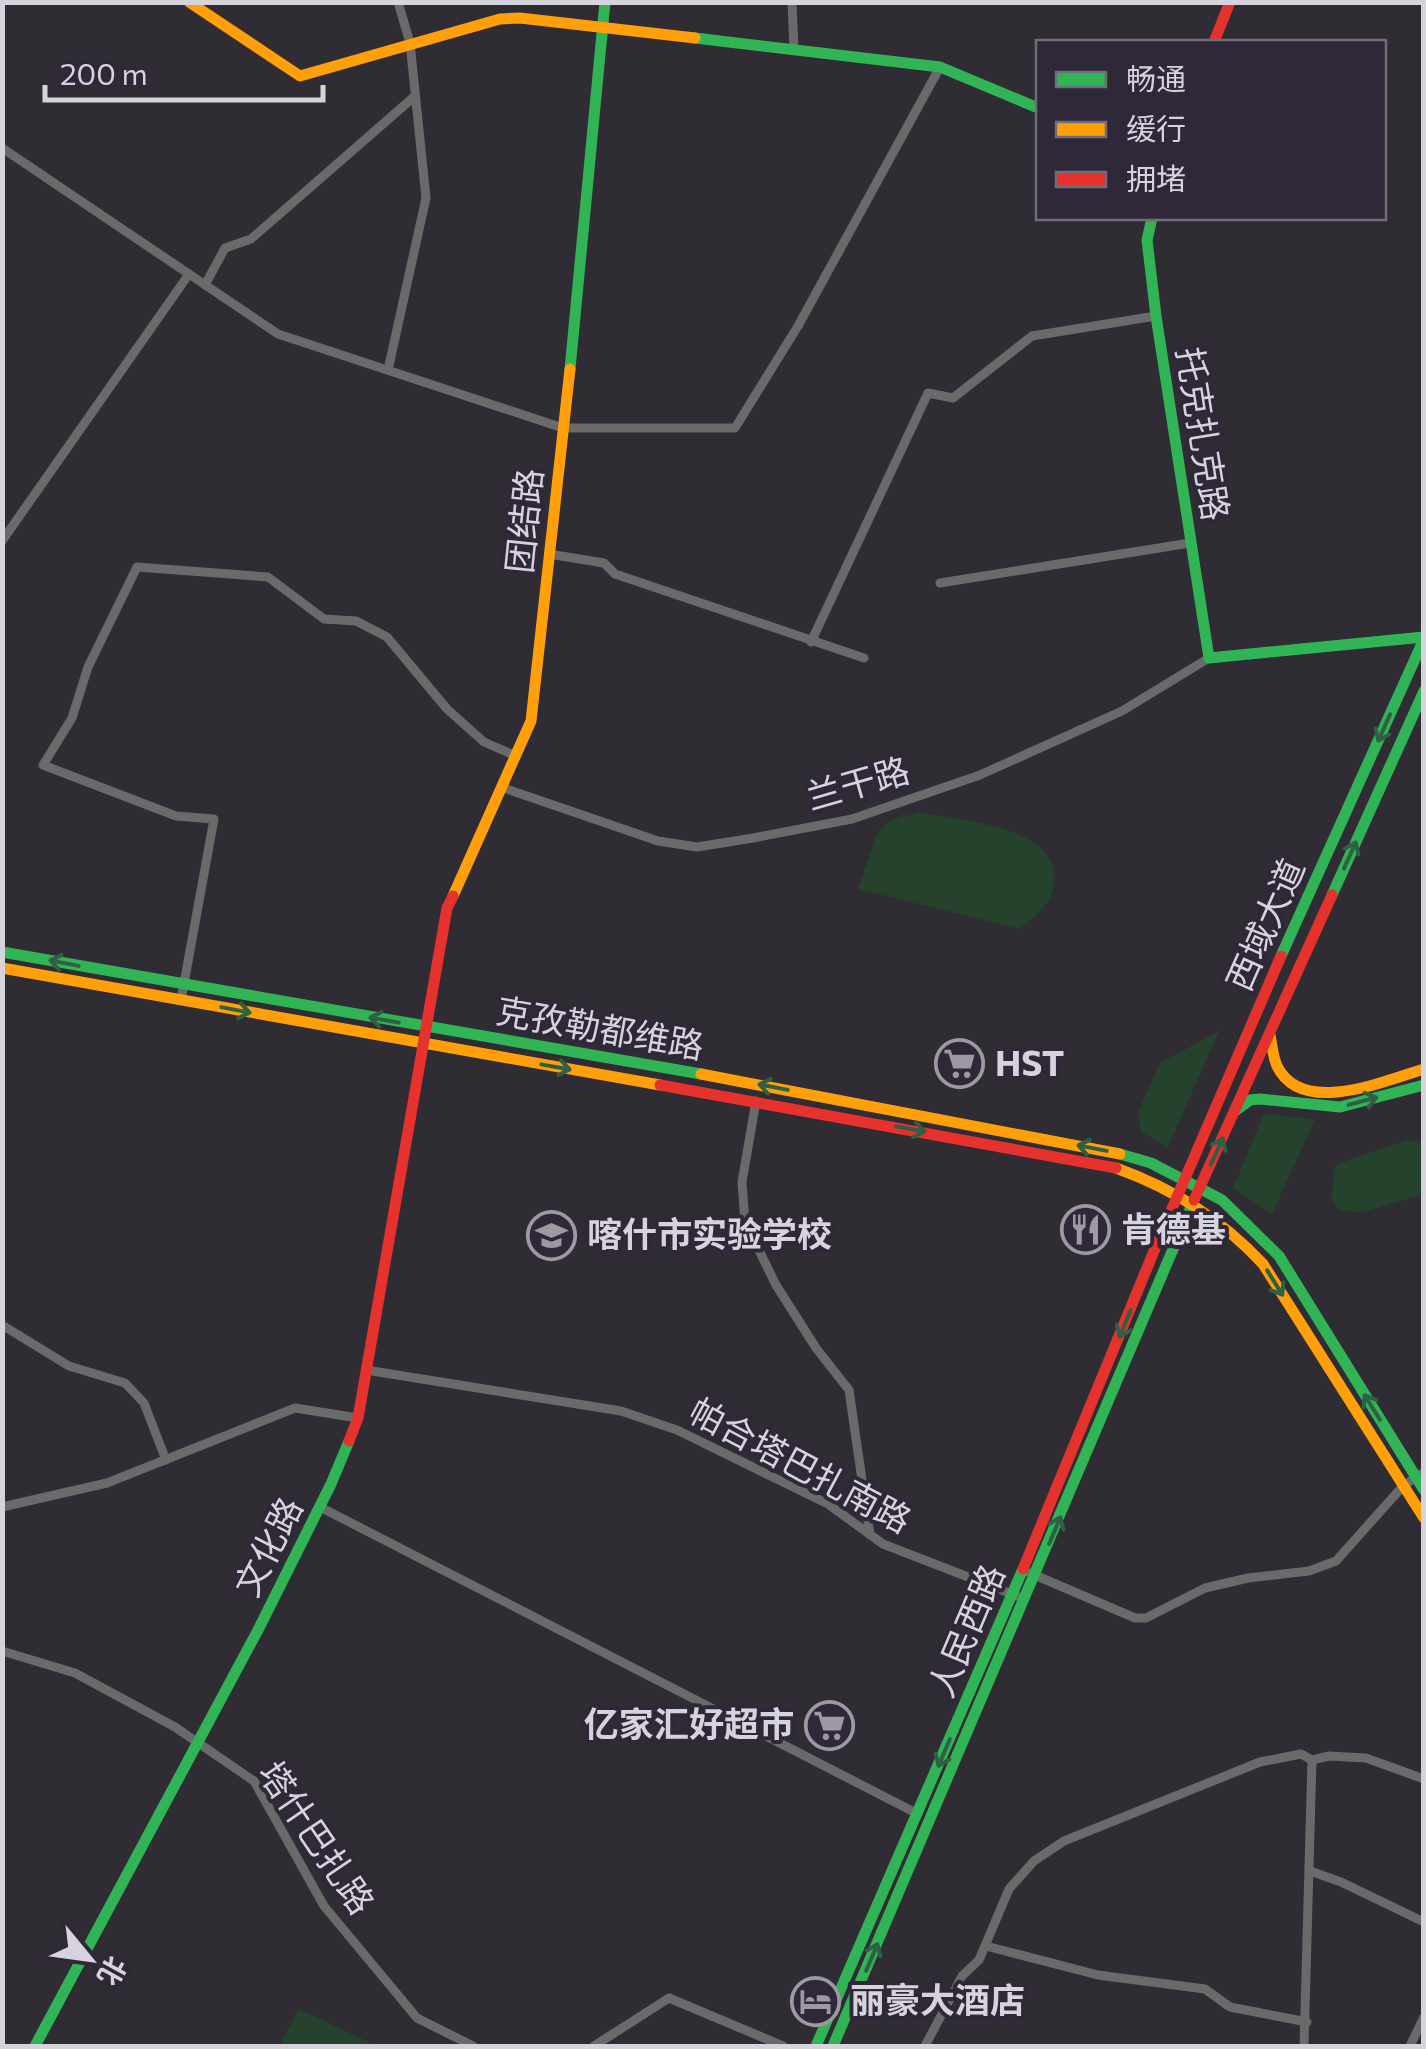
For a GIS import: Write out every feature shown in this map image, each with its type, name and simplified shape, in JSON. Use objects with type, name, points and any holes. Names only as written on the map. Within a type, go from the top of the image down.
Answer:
[{"type":"main road","points":[[189,2],[300,76],[500,19],[603,27],[940,67],[1036,107]]},
{"type":"main road","name":"团结路","points":[[424,1028],[448,908],[531,721],[606,2]]},
{"type":"main road","points":[[1215,40],[1230,2]]},
{"type":"main road","name":"托克扎克路","points":[[1152,220],[1147,240],[1156,316],[1209,658]]},
{"type":"main road","points":[[1209,658],[1424,638]]},
{"type":"main road","name":"西域大道","points":[[1161,1234],[1424,638]]},
{"type":"main road","name":"西域大道","points":[[1176,1240],[1424,691]]},
{"type":"main road","name":"克孜勒都维路","points":[[2,952],[758,1084],[1151,1163],[1200,1188],[1242,1216],[1279,1256],[1420,1474],[1424,1490]]},
{"type":"main road","name":"克孜勒都维路","points":[[2,968],[1108,1165],[1145,1178],[1235,1232],[1263,1264],[1424,1518]]},
{"type":"main road","name":"文化路","points":[[35,2046],[320,1507],[358,1418],[424,1028]]},
{"type":"main road","points":[[1270,1035],[1271,1054],[1278,1072],[1286,1083],[1305,1092],[1331,1092],[1424,1069]]},
{"type":"main road","points":[[1236,1111],[1250,1100],[1260,1099],[1340,1106],[1424,1085]]},
{"type":"main road","name":"人民西路","points":[[816,2046],[1012,1594],[1161,1234]]},
{"type":"main road","name":"人民西路","points":[[833,2046],[1176,1240]]},
{"type":"street","points":[[388,370],[426,198],[410,43],[398,2]]},
{"type":"street","points":[[792,2],[794,50]]},
{"type":"street","points":[[2,148],[278,334],[563,428],[736,428],[798,326],[940,67]]},
{"type":"street","points":[[205,285],[225,248],[251,239],[415,96]]},
{"type":"street","points":[[2,541],[189,274]]},
{"type":"street","points":[[811,642],[928,393],[953,398],[1032,336],[1156,316]]},
{"type":"street","points":[[940,583],[1190,544]]},
{"type":"street","points":[[548,554],[604,563],[615,574],[864,658]]},
{"type":"street","points":[[181,1000],[214,819],[176,816],[43,765],[72,718],[88,667],[137,567],[268,577],[324,619],[356,621],[387,637],[446,709],[484,742],[516,756]]},
{"type":"street","name":"兰干路","points":[[502,787],[658,840],[697,847],[753,838],[852,819],[980,775],[1122,712],[1209,658]]},
{"type":"street","points":[[756,1101],[742,1182],[745,1222],[776,1285],[816,1348],[850,1390],[870,1534]]},
{"type":"street","points":[[2,1326],[69,1366],[125,1383],[144,1403],[166,1460]]},
{"type":"street","name":"帕合塔巴扎南路","points":[[366,1370],[621,1410],[676,1430],[828,1504],[883,1544],[1025,1600]]},
{"type":"street","points":[[2,1507],[107,1482],[295,1408],[358,1418]]},
{"type":"street","points":[[1022,1570],[1135,1618],[1146,1618],[1206,1588],[1248,1578],[1309,1571],[1336,1561],[1403,1486],[1420,1474]]},
{"type":"street","points":[[320,1507],[918,1814]]},
{"type":"street","name":"塔什巴扎路","points":[[2,1651],[75,1673],[198,1741],[254,1781],[324,1906],[417,2018],[473,2046]]},
{"type":"street","points":[[924,2046],[962,1976],[979,1960],[1010,1888],[1034,1861],[1064,1841],[1260,1762],[1302,1754],[1312,1760],[1329,1756],[1366,1758],[1424,1780]]},
{"type":"street","points":[[1304,2046],[1312,1760]]},
{"type":"street","points":[[1310,1872],[1341,1882],[1424,1922]]},
{"type":"street","points":[[986,1946],[1098,1975],[1170,1982],[1204,1990],[1230,2007],[1307,2022]]},
{"type":"street","points":[[594,2046],[669,1998],[783,2046]]},
{"type":"street","points":[[1416,2042],[1424,2017]]},
{"type":"green space","points":[[919,812],[999,828],[1036,845],[1049,857],[1054,873],[1053,891],[1045,906],[1019,929],[858,889],[877,834],[889,821]]},
{"type":"green space","points":[[1219,1031],[1168,1147],[1141,1132],[1138,1113],[1160,1063]]},
{"type":"green space","points":[[1264,1114],[1315,1119],[1272,1214],[1233,1188]]},
{"type":"green space","points":[[1407,1140],[1423,1144],[1423,1194],[1363,1212],[1340,1211],[1331,1200],[1335,1165]]},
{"type":"green space","points":[[299,2009],[377,2046],[279,2046]]},
{"type":"traffic: fast","points":[[570,369],[605,2]]},
{"type":"traffic: fast","points":[[695,38],[940,67],[1036,107]]},
{"type":"traffic: fast","points":[[1152,220],[1147,240],[1156,316],[1209,658],[1424,637]]},
{"type":"traffic: fast","points":[[1281,956],[1424,639]]},
{"type":"traffic: fast","points":[[1332,895],[1424,691]]},
{"type":"traffic: fast","points":[[2,952],[701,1074]]},
{"type":"traffic: fast","points":[[1235,1111],[1250,1100],[1260,1099],[1340,1107],[1424,1085]]},
{"type":"traffic: fast","points":[[1120,1154],[1151,1163],[1222,1200],[1279,1256],[1424,1490]]},
{"type":"traffic: fast","points":[[833,2046],[1194,1200]]},
{"type":"traffic: fast","points":[[35,2046],[258,1630],[349,1441]]},
{"type":"traffic: fast","points":[[816,2046],[1023,1569]]},
{"type":"traffic: slow","points":[[189,2],[300,76],[500,19],[695,38]]},
{"type":"traffic: slow","points":[[453,896],[531,721],[570,369]]},
{"type":"traffic: slow","points":[[2,968],[660,1085]]},
{"type":"traffic: slow","points":[[1270,1035],[1277,1066],[1289,1081],[1305,1090],[1345,1091],[1424,1069]]},
{"type":"traffic: slow","points":[[701,1074],[1120,1154]]},
{"type":"traffic: slow","points":[[1116,1168],[1196,1207],[1263,1264],[1424,1518]]},
{"type":"traffic: jam","points":[[1215,40],[1230,2]]},
{"type":"traffic: jam","points":[[1194,1200],[1332,895]]},
{"type":"traffic: jam","points":[[349,1441],[358,1418],[447,908],[453,896]]},
{"type":"traffic: jam","points":[[1023,1569],[1281,956]]},
{"type":"traffic: jam","points":[[660,1085],[1116,1168]]},
{"type":"place","name":"HST","points":[[960,1064]]},
{"type":"place","name":"肯德基","points":[[1086,1230]]},
{"type":"place","name":"喀什市实验学校","points":[[552,1235]]},
{"type":"place","name":"亿家汇好超市","points":[[829,1725]]},
{"type":"place","name":"丽豪大酒店","points":[[815,2001]]}]
